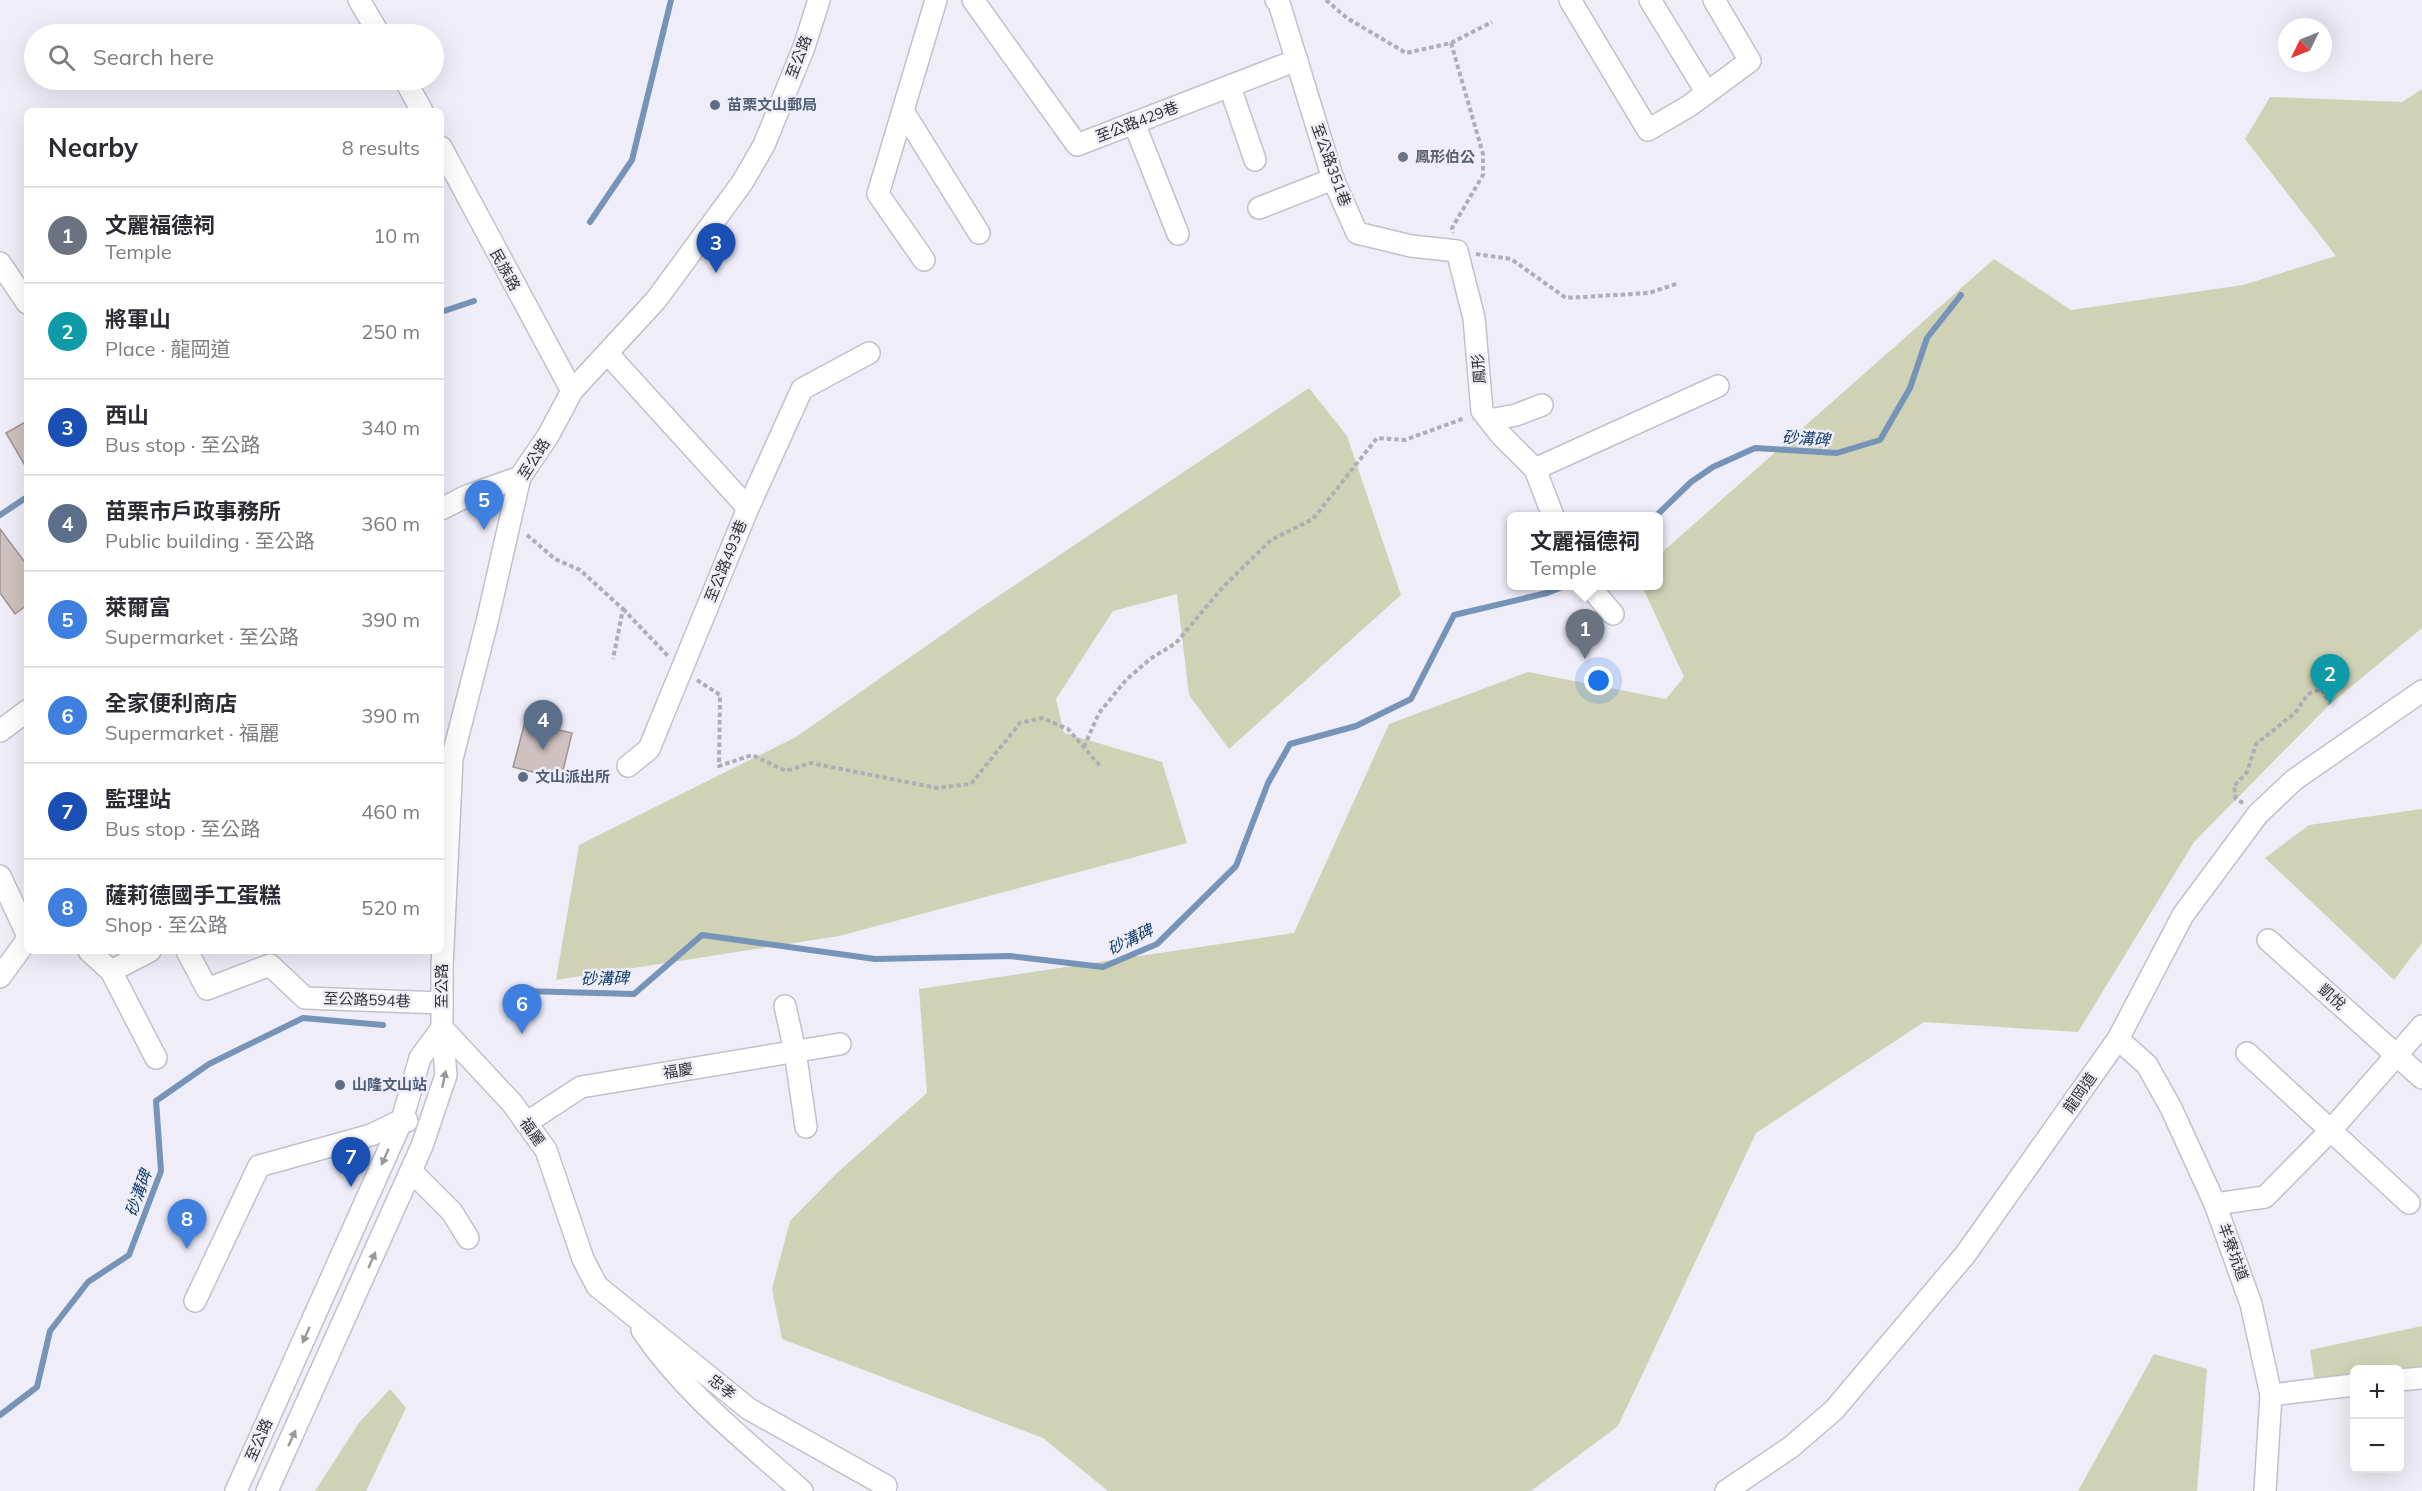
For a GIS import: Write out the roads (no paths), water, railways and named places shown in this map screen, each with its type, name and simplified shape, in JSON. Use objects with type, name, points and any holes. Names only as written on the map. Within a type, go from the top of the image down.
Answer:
[{"type":"street","points":[[359,0],[373,24]]},
{"type":"street","name":"至公路","points":[[444,876],[445,813],[453,759],[520,477],[548,436],[572,391],[656,300],[742,183],[764,145],[804,47],[819,0]]},
{"type":"street","points":[[924,260],[878,194],[936,0]]},
{"type":"street","name":"至公路429巷","points":[[973,0],[1077,146],[1297,60]]},
{"type":"street","name":"至公路351巷","points":[[1276,0],[1279,3],[1333,179],[1357,233],[1411,246],[1457,251]]},
{"type":"street","points":[[1570,0],[1648,130],[1707,93],[1750,61],[1714,0]]},
{"type":"street","points":[[1650,0],[1707,93]]},
{"type":"street","points":[[1230,87],[1255,160]]},
{"type":"street","points":[[410,90],[420,108]]},
{"type":"street","points":[[903,111],[979,233]]},
{"type":"street","points":[[1134,123],[1178,234]]},
{"type":"street","name":"民族路","points":[[444,153],[572,391]]},
{"type":"street","points":[[1259,208],[1333,179]]},
{"type":"street","name":"鳳形","points":[[1457,251],[1474,318],[1486,416]]},
{"type":"street","points":[[0,263],[24,299]]},
{"type":"street","points":[[748,508],[802,389],[869,352]]},
{"type":"street","name":"至公路493巷","points":[[608,354],[748,508],[649,749],[628,766]]},
{"type":"street","points":[[1535,469],[1718,386]]},
{"type":"street","points":[[1486,416],[1516,416],[1542,405]]},
{"type":"street","points":[[1486,416],[1535,469],[1551,512]]},
{"type":"street","points":[[444,506],[467,495],[520,477]]},
{"type":"street","points":[[1592,590],[1613,614]]},
{"type":"street","name":"龍岡道","points":[[1726,1491],[1791,1447],[1842,1401],[1965,1255],[2118,1039],[2183,915],[2258,814],[2294,780],[2422,691]]},
{"type":"street","points":[[1,727],[24,713]]},
{"type":"street","points":[[0,876],[24,928]]},
{"type":"street","name":"凱悅","points":[[2268,940],[2422,1078]]},
{"type":"street","points":[[0,977],[24,944]]},
{"type":"street","points":[[91,954],[111,971],[156,1058]]},
{"type":"street","points":[[111,971],[144,954]]},
{"type":"street","name":"至公路594巷","points":[[190,954],[207,988],[270,965],[305,998],[442,1003]]},
{"type":"street","name":"至公路","points":[[267,1491],[411,1171],[446,1075],[442,1028],[443,954]]},
{"type":"street","points":[[785,1006],[795,1052],[806,1127]]},
{"type":"street","points":[[2215,1204],[2265,1197],[2331,1130],[2422,1026]]},
{"type":"street","name":"至公路","points":[[236,1491],[402,1120],[420,1058],[442,1028]]},
{"type":"street","name":"福麗","points":[[442,1028],[512,1103],[546,1150],[583,1259]]},
{"type":"street","name":"羊寮坑道","points":[[2118,1039],[2147,1065],[2171,1108],[2215,1204],[2251,1304],[2271,1395],[2265,1491]]},
{"type":"street","name":"福慶","points":[[526,1123],[581,1087],[840,1044]]},
{"type":"street","points":[[2247,1053],[2409,1203]]},
{"type":"street","points":[[195,1301],[259,1166],[371,1135],[402,1120],[429,1126]]},
{"type":"street","points":[[411,1171],[452,1212],[468,1238]]},
{"type":"street","name":"忠孝","points":[[583,1259],[597,1286],[749,1408],[888,1489]]},
{"type":"street","points":[[632,1315],[662,1359],[720,1418],[802,1491]]},
{"type":"street","points":[[2404,1380],[2422,1378]]},
{"type":"street","points":[[2271,1395],[2350,1386]]},
{"type":"waterway","points":[[590,222],[632,160],[671,0]]},
{"type":"waterway","name":"砂溝碑","points":[[1660,512],[1691,482],[1713,467],[1755,448],[1837,453],[1880,440],[1910,388],[1927,338],[1961,295]]},
{"type":"waterway","points":[[444,311],[474,301]]},
{"type":"waterway","points":[[0,515],[24,499]]},
{"type":"waterway","name":"砂溝碑","points":[[523,991],[634,994],[702,935],[875,959],[1010,956],[1103,967],[1157,944],[1236,866],[1268,783],[1290,744],[1356,726],[1411,699],[1454,615],[1555,590]]},
{"type":"waterway","name":"砂溝碑","points":[[0,1415],[37,1387],[50,1331],[88,1282],[129,1255],[161,1171],[156,1101],[209,1064],[303,1018],[383,1025]]},
{"type":"place","name":"苗栗文山郵局","points":[[715,105]]},
{"type":"place","name":"鳳形伯公","points":[[1403,157]]},
{"type":"place","name":"西山","points":[[716,273]]},
{"type":"place","name":"萊爾富","points":[[484,530]]},
{"type":"place","name":"文麗福德祠","points":[[1585,659]]},
{"type":"place","name":"將軍山","points":[[2330,704]]},
{"type":"place","name":"苗栗市戶政事務所","points":[[543,750]]},
{"type":"place","name":"文山派出所","points":[[523,777]]},
{"type":"place","name":"全家便利商店","points":[[522,1034]]},
{"type":"place","name":"山隆文山站","points":[[340,1085]]},
{"type":"place","name":"監理站","points":[[351,1187]]},
{"type":"place","name":"薩莉德國手工蛋糕","points":[[187,1249]]}]
